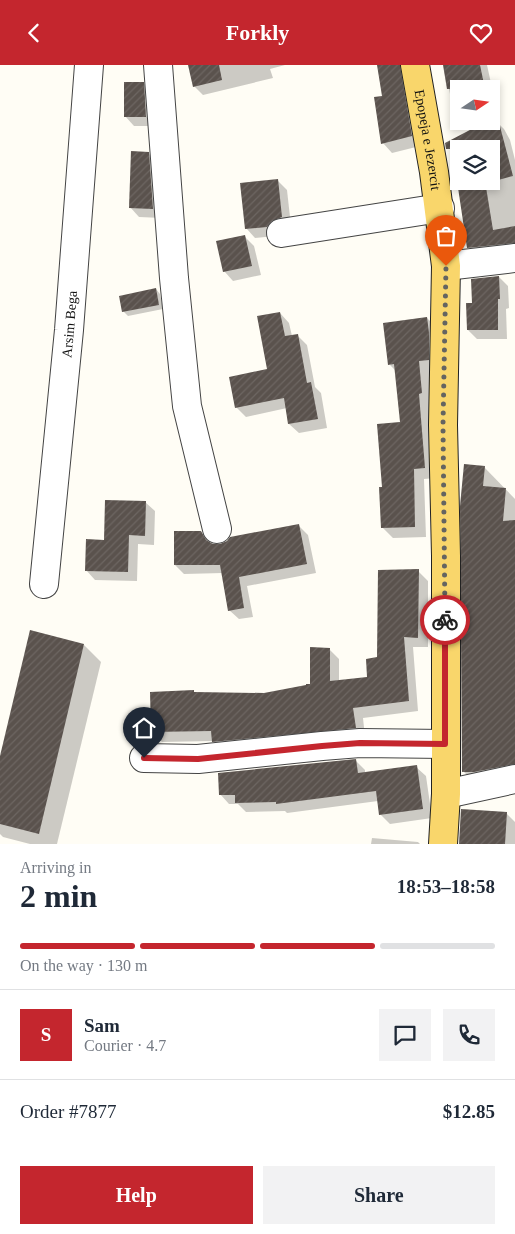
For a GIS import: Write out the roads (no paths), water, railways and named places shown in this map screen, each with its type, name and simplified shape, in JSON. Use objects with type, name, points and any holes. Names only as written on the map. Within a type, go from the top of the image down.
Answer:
[{"type":"main road","name":"Epopeja e Jezercit","points":[[416,65],[440,208],[446,266],[443,425],[446,556],[446,794],[443,844]]},
{"type":"street","name":"Arsim Bega","points":[[44,584],[69,330],[89,65]]},
{"type":"street","points":[[158,65],[174,278],[187,406],[216,529]]},
{"type":"street","points":[[281,233],[440,208]]},
{"type":"street","points":[[446,266],[515,258]]},
{"type":"street","points":[[144,758],[198,759],[360,743],[445,744]]},
{"type":"street","points":[[446,794],[515,779]]}]
